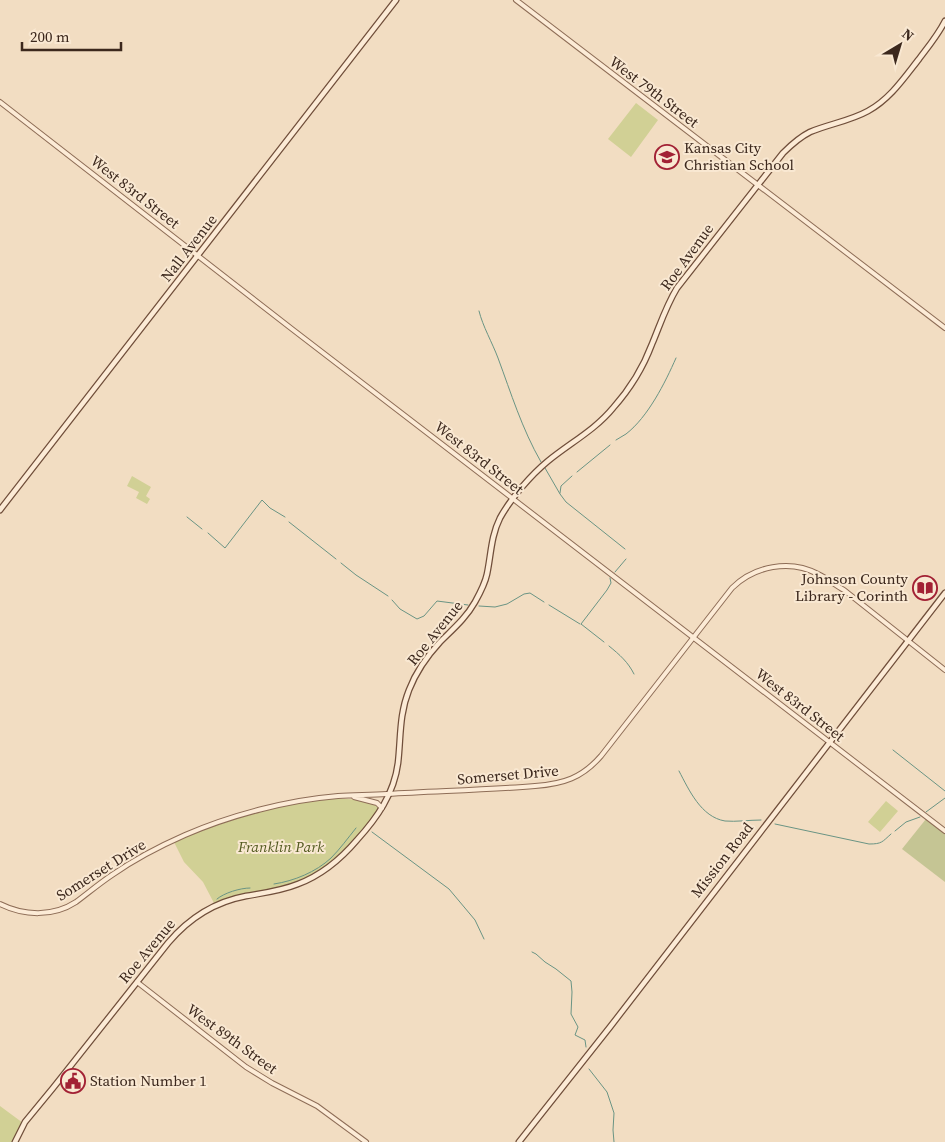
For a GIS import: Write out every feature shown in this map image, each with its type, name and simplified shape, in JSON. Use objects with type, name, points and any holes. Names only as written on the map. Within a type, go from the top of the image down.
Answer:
[{"type":"main road","name":"Nall Avenue","points":[[0,510],[396,0]]},
{"type":"main road","name":"Roe Avenue","points":[[17,1142],[28,1120],[183,926],[195,917],[223,902],[289,887],[315,876],[329,868],[346,852],[372,822],[382,808],[395,780],[401,720],[408,690],[426,659],[474,605],[487,574],[493,539],[498,524],[513,499],[539,469],[602,420],[627,391],[648,355],[664,313],[677,288],[782,153],[800,138],[811,132],[861,115],[886,99],[928,48],[945,21]]},
{"type":"main road","name":"Mission Road","points":[[519,1142],[604,1035],[945,593]]},
{"type":"street","name":"West 79th Street","points":[[516,0],[945,328]]},
{"type":"street","name":"West 83rd Street","points":[[0,102],[945,831]]},
{"type":"street","name":"Somerset Drive","points":[[0,904],[28,913],[52,912],[75,902],[112,875],[186,834],[235,817],[281,805],[336,796],[542,786],[576,777],[602,756],[731,589],[740,581],[767,567],[787,566],[801,568],[827,579],[844,590],[945,670]]},
{"type":"street","points":[[350,796],[377,803],[382,808]]},
{"type":"street","name":"West 89th Street","points":[[137,982],[246,1067],[272,1083],[317,1106],[366,1142]]},
{"type":"green space","points":[[636,103],[658,120],[631,157],[608,139]]},
{"type":"green space","points":[[132,476],[151,487],[146,496],[150,499],[147,504],[136,498],[139,492],[127,486]]},
{"type":"green space","name":"Franklin Park","points":[[322,798],[365,801],[378,807],[378,809],[372,822],[337,862],[302,882],[215,905],[203,882],[184,862],[173,840],[186,834],[265,809]]},
{"type":"green space","points":[[886,801],[898,811],[880,832],[868,822]]},
{"type":"green space","points":[[926,819],[945,834],[945,882],[902,849]]},
{"type":"green space","points":[[0,1106],[23,1123],[14,1142],[0,1142]]},
{"type":"waterway","points":[[479,311],[522,424],[541,462]]},
{"type":"waterway","points":[[616,440],[634,427],[649,409],[676,358]]},
{"type":"waterway","points":[[577,472],[610,445]]},
{"type":"waterway","points":[[545,468],[566,502],[625,549]]},
{"type":"waterway","points":[[560,493],[561,486],[572,476]]},
{"type":"waterway","points":[[208,533],[225,548],[262,500],[270,508],[285,517]]},
{"type":"waterway","points":[[187,517],[202,529]]},
{"type":"waterway","points":[[289,522],[336,559]]},
{"type":"waterway","points":[[615,572],[626,559]]},
{"type":"waterway","points":[[341,563],[388,596]]},
{"type":"waterway","points":[[604,642],[581,624],[607,590],[611,583],[610,578]]},
{"type":"waterway","points":[[479,606],[495,607],[507,604],[524,594],[530,593],[544,602]]},
{"type":"waterway","points":[[392,600],[400,609],[417,619],[424,616],[437,601],[468,605]]},
{"type":"waterway","points":[[549,605],[580,624]]},
{"type":"waterway","points":[[609,646],[623,659],[634,674]]},
{"type":"waterway","points":[[893,750],[945,791]]},
{"type":"waterway","points":[[679,771],[697,802],[709,814],[725,821],[761,820]]},
{"type":"waterway","points":[[926,812],[945,798]]},
{"type":"waterway","points":[[895,831],[906,822],[920,817]]},
{"type":"waterway","points":[[775,824],[869,844],[882,842],[891,834]]},
{"type":"waterway","points":[[274,884],[289,881],[319,868],[334,855],[356,828]]},
{"type":"waterway","points":[[372,832],[449,889],[475,920],[484,939]]},
{"type":"waterway","points":[[217,899],[232,891],[250,888]]},
{"type":"waterway","points":[[532,952],[571,981],[571,1014],[578,1027],[575,1035],[585,1040],[586,1047]]},
{"type":"waterway","points":[[589,1069],[607,1092],[614,1113],[614,1142]]},
{"type":"place","name":"Kansas City Christian School","points":[[667,157]]},
{"type":"place","name":"Johnson County Library - Corinth","points":[[925,588]]},
{"type":"place","name":"Station Number 1","points":[[73,1081]]}]
